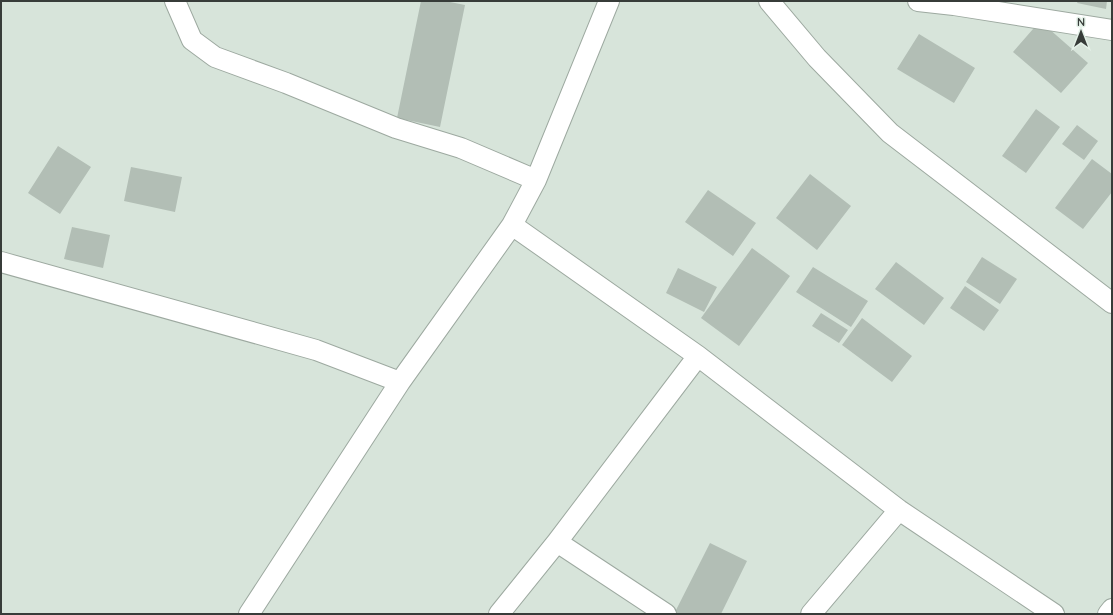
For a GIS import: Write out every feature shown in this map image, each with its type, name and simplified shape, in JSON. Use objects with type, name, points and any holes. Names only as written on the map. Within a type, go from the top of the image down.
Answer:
[{"type":"street","points":[[174,1],[192,40],[215,57],[286,83],[396,128],[461,148],[536,180]]},
{"type":"street","points":[[249,614],[400,382],[512,225],[536,180],[609,1]]},
{"type":"street","points":[[769,1],[817,58],[890,133],[1112,303]]},
{"type":"street","points":[[918,1],[954,5],[1112,30]]},
{"type":"street","points":[[512,225],[698,356],[899,510],[1054,614]]},
{"type":"street","points":[[1,262],[316,350],[400,382]]},
{"type":"street","points":[[499,614],[557,542],[698,356]]},
{"type":"street","points":[[811,614],[899,510]]},
{"type":"street","points":[[557,542],[666,614]]},
{"type":"street","points":[[1108,614],[1112,609]]},
{"type":"building","points":[[421,1],[445,1],[465,5],[440,127],[397,118]]},
{"type":"building","points":[[1078,1],[1107,1],[1106,9],[1077,3]]},
{"type":"building","points":[[1040,21],[1088,63],[1061,93],[1013,52]]},
{"type":"building","points":[[919,34],[975,68],[954,103],[897,69]]},
{"type":"building","points":[[1036,109],[1060,127],[1026,173],[1002,156]]},
{"type":"building","points":[[1077,125],[1098,141],[1084,160],[1062,144]]},
{"type":"building","points":[[58,146],[91,167],[60,214],[28,193]]},
{"type":"building","points":[[1092,159],[1112,174],[1112,192],[1083,229],[1055,208]]},
{"type":"building","points":[[131,167],[182,177],[175,212],[124,201]]},
{"type":"building","points":[[810,174],[851,206],[817,250],[776,218]]},
{"type":"building","points":[[708,190],[756,223],[733,256],[685,222]]},
{"type":"building","points":[[72,227],[110,235],[103,268],[64,259]]},
{"type":"building","points":[[752,248],[790,276],[739,346],[701,318]]},
{"type":"building","points":[[982,257],[1017,279],[1000,304],[966,282]]},
{"type":"building","points":[[896,262],[944,298],[924,325],[875,289]]},
{"type":"building","points":[[813,267],[868,301],[851,327],[796,292]]},
{"type":"building","points":[[678,268],[717,287],[704,312],[666,293]]},
{"type":"building","points":[[965,286],[999,310],[984,331],[950,308]]},
{"type":"building","points":[[821,313],[848,330],[839,343],[812,326]]},
{"type":"building","points":[[862,318],[912,356],[892,382],[842,345]]},
{"type":"building","points":[[710,543],[747,561],[721,614],[674,614]]}]
